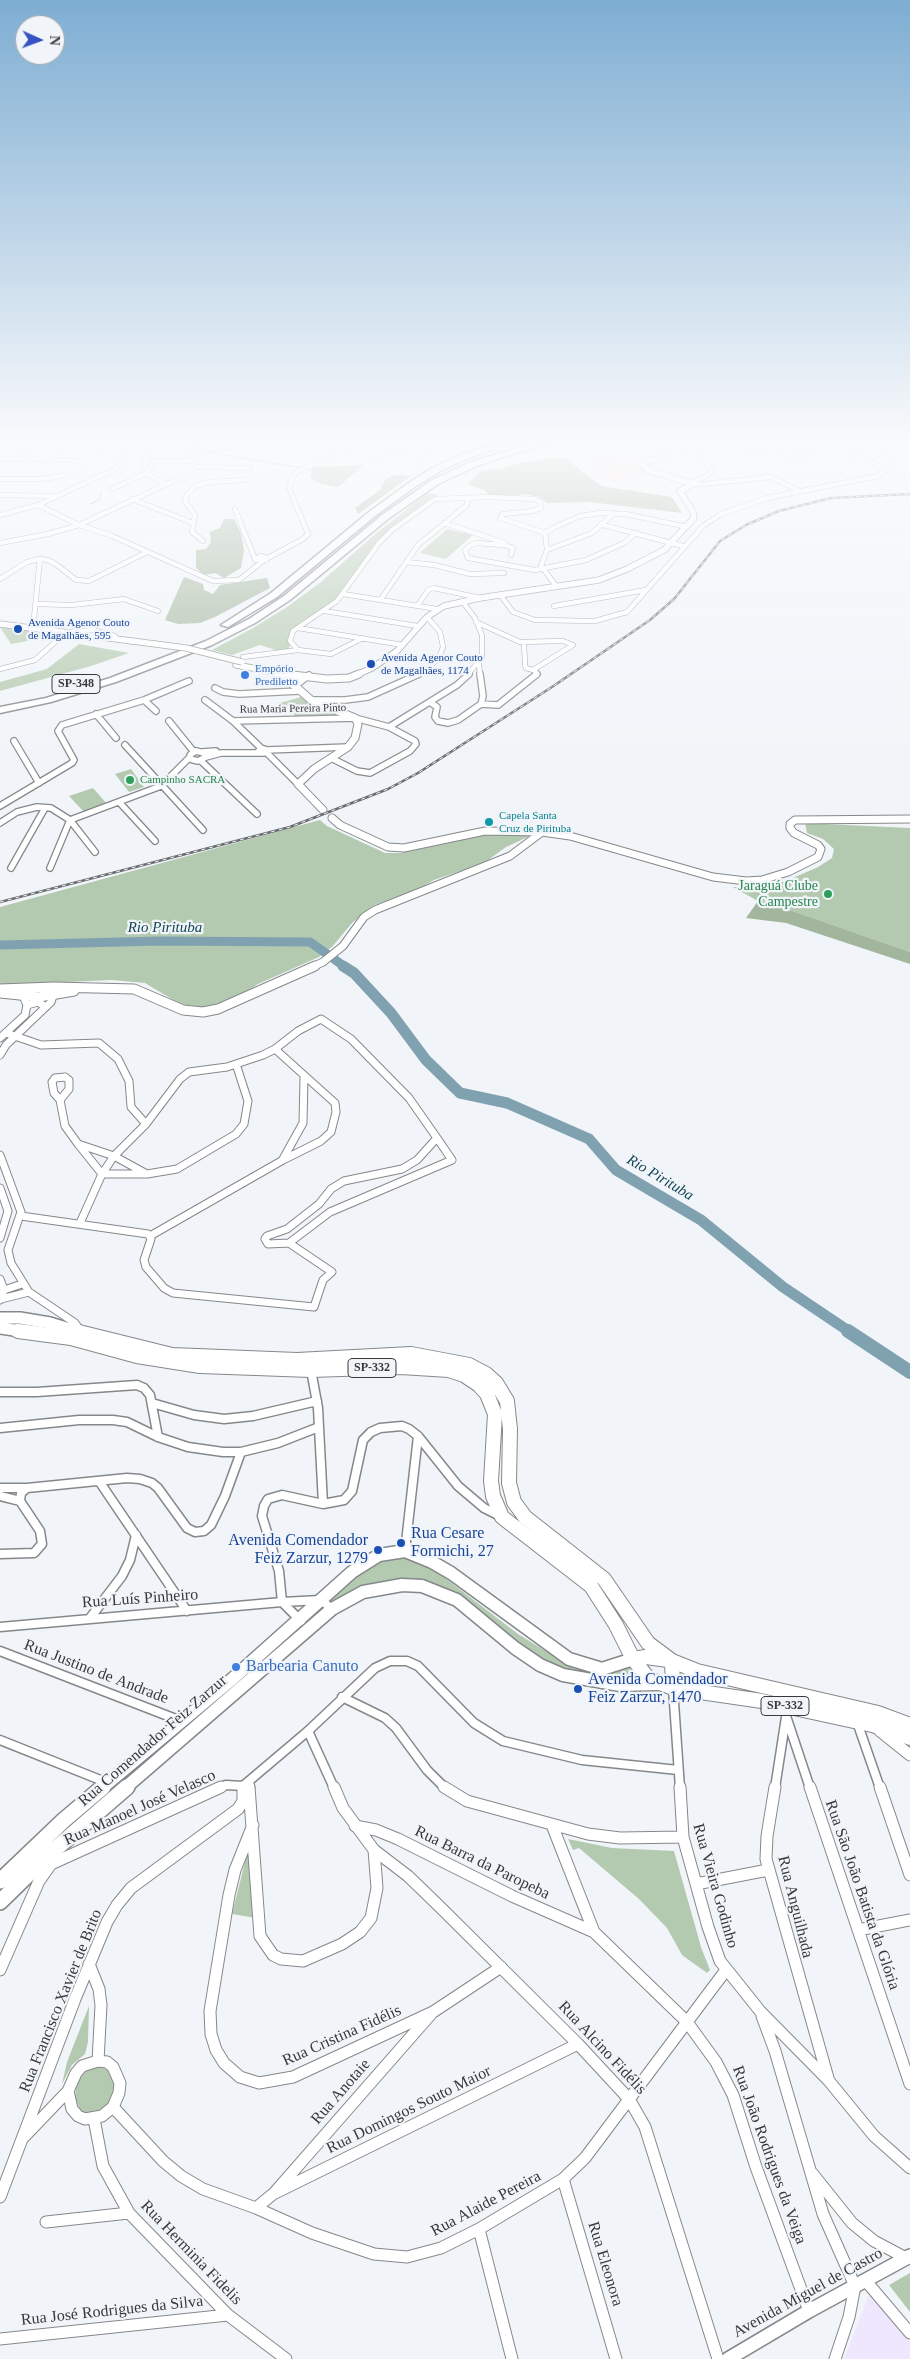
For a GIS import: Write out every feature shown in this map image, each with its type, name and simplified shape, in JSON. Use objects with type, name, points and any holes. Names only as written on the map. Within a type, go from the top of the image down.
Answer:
[{"type":"highway","name":"SP-348","points":[[0,703],[44,693],[127,668],[196,640],[239,618],[274,595],[327,551]]},
{"type":"highway","name":"SP-348","points":[[0,710],[48,700],[113,680],[208,643],[252,621],[287,598],[344,551]]},
{"type":"main road","name":"SP-332","points":[[0,1318],[20,1318],[50,1323],[82,1333],[172,1355],[297,1360],[411,1354],[470,1365],[486,1374],[496,1383],[504,1392],[507,1401],[510,1429],[509,1483],[514,1502],[525,1517],[604,1578],[648,1642],[672,1661],[697,1671],[878,1713],[910,1725]]},
{"type":"main road","name":"SP-332","points":[[0,1328],[71,1338],[136,1356],[176,1363],[239,1368],[311,1370],[401,1367],[450,1370],[464,1375],[479,1385],[487,1394],[495,1414],[491,1481],[493,1496],[502,1517],[524,1536],[591,1586],[616,1625],[632,1659],[645,1676],[658,1684],[674,1688],[762,1701],[786,1711],[865,1724],[910,1738]]},
{"type":"main road","points":[[404,1551],[418,1555],[450,1573],[569,1660],[596,1668],[611,1668],[632,1659],[658,1657],[672,1661],[674,1688]]},
{"type":"main road","name":"Rua Comendador Feiz Zarzur","points":[[0,1902],[48,1861],[304,1625],[321,1600],[373,1557],[388,1552],[404,1551]]},
{"type":"main road","name":"Rua Comendador Feiz Zarzur","points":[[0,1881],[44,1838],[181,1721],[304,1625],[363,1592],[382,1587],[422,1586],[457,1600],[540,1665],[563,1675],[596,1682],[641,1686],[658,1684]]},
{"type":"main road","points":[[596,1668],[596,1682]]},
{"type":"street","points":[[250,551],[251,554],[261,559]]},
{"type":"street","points":[[0,579],[27,562],[40,559],[48,560],[57,565],[76,580],[89,581],[147,552],[216,582],[239,580],[256,568],[261,559],[278,551]]},
{"type":"street","points":[[298,650],[292,645],[290,638],[298,628],[325,611],[343,594],[375,551]]},
{"type":"street","points":[[381,599],[414,551]]},
{"type":"street","points":[[465,551],[468,558],[529,570],[586,560],[606,551]]},
{"type":"street","points":[[546,551],[541,563],[543,569],[557,588]]},
{"type":"street","points":[[63,633],[131,642],[240,661],[277,673],[342,678],[364,672],[378,665],[403,645],[417,626],[437,609],[462,601],[557,588],[599,580],[661,551]]},
{"type":"street","points":[[501,596],[510,609],[528,619],[595,621],[628,612],[679,551]]},
{"type":"street","points":[[33,628],[37,604],[40,559]]},
{"type":"street","points":[[406,562],[434,565],[470,574],[504,573]]},
{"type":"street","points":[[418,605],[428,590],[434,588],[480,598]]},
{"type":"street","points":[[554,606],[598,600],[646,590]]},
{"type":"street","points":[[343,594],[437,609]]},
{"type":"street","points":[[37,604],[72,605],[124,599],[158,611]]},
{"type":"street","points":[[389,728],[457,685],[479,664],[482,658],[481,631],[462,601]]},
{"type":"street","points":[[325,611],[417,626]]},
{"type":"street","points":[[311,700],[345,700],[368,696],[382,692],[427,670],[439,657],[443,647],[440,632],[426,617]]},
{"type":"street","points":[[476,622],[524,642],[563,641],[573,645],[535,670],[526,668],[524,642]]},
{"type":"street","points":[[0,624],[131,642]]},
{"type":"street","points":[[298,628],[403,645]]},
{"type":"street","points":[[85,636],[92,630]]},
{"type":"street","points":[[0,669],[35,660],[63,633],[92,630],[114,636]]},
{"type":"street","points":[[481,631],[496,631]]},
{"type":"street","points":[[240,661],[298,650],[335,654],[363,638]]},
{"type":"street","points":[[479,664],[483,696],[481,704]]},
{"type":"street","points":[[430,702],[436,706],[435,717],[438,721],[448,723],[458,720],[481,704],[498,705],[537,674],[535,670]]},
{"type":"street","points":[[277,673],[311,700],[355,718],[358,729],[355,738],[348,747],[298,784]]},
{"type":"street","points":[[215,688],[224,692],[239,694],[297,688],[308,676]]},
{"type":"street","points":[[0,806],[69,766],[74,760],[59,735],[59,728],[69,722],[144,700],[189,681]]},
{"type":"street","points":[[144,700],[156,711]]},
{"type":"street","points":[[205,700],[233,721],[259,750]]},
{"type":"street","points":[[96,714],[116,738]]},
{"type":"street","name":"Rua Maria Pereira Pinto","points":[[233,721],[355,718],[389,728],[415,741],[415,748],[370,773],[358,771],[331,758]]},
{"type":"street","points":[[169,721],[194,752],[203,756],[257,814]]},
{"type":"street","points":[[14,740],[39,783]]},
{"type":"street","points":[[125,745],[160,786],[203,830]]},
{"type":"street","points":[[189,758],[219,753],[259,750],[348,747]]},
{"type":"street","points":[[266,751],[323,810]]},
{"type":"street","points":[[50,868],[70,820],[120,803],[160,786],[194,752]]},
{"type":"street","points":[[120,803],[156,841]]},
{"type":"street","points":[[11,868],[45,808]]},
{"type":"street","points":[[0,822],[17,812],[45,808],[56,810],[70,820],[95,852]]},
{"type":"street","points":[[332,818],[340,825],[362,836],[394,848],[404,848],[485,831],[542,832],[580,839],[713,877],[746,881],[762,880],[788,872],[818,857],[821,849],[818,845],[794,833],[790,828],[790,824],[795,820],[910,819]]},
{"type":"street","points":[[0,991],[34,987],[134,990],[183,1010],[203,1012],[218,1009],[331,957],[343,946],[364,917],[375,910],[510,856],[542,832]]},
{"type":"street","points":[[23,996],[34,987]]},
{"type":"street","points":[[45,987],[55,994]]},
{"type":"street","points":[[0,991],[23,996],[55,994],[83,989]]},
{"type":"street","points":[[0,1055],[14,1037],[46,1007],[55,994]]},
{"type":"street","points":[[0,1038],[25,1015],[28,1005],[23,996]]},
{"type":"street","points":[[28,1005],[38,1002],[46,1007]]},
{"type":"street","points":[[80,1222],[102,1174],[114,1156],[146,1124],[180,1079],[189,1072],[236,1064],[275,1049],[298,1031],[320,1019],[351,1039],[409,1098],[437,1138],[452,1160],[330,1212],[290,1243],[268,1244],[265,1239],[287,1229],[319,1204],[331,1188],[344,1181],[402,1169],[417,1160],[437,1138]]},
{"type":"street","points":[[6,1033],[41,1044],[99,1043],[118,1060],[129,1081],[131,1107],[146,1124]]},
{"type":"street","points":[[21,1216],[80,1222],[150,1236],[283,1160],[321,1141],[331,1132],[336,1112],[335,1103],[275,1049]]},
{"type":"street","points":[[102,1174],[169,1172],[236,1134],[244,1124],[248,1110],[248,1101],[236,1064]]},
{"type":"street","points":[[283,1160],[303,1123],[305,1101],[304,1077]]},
{"type":"street","points":[[60,1100],[65,1126],[102,1174]]},
{"type":"street","points":[[78,1144],[114,1156],[147,1174]]},
{"type":"street","points":[[0,1155],[21,1216],[8,1250],[11,1263],[28,1292],[76,1323],[82,1333]]},
{"type":"street","points":[[388,1173],[396,1183]]},
{"type":"street","points":[[0,1188],[8,1211],[0,1238]]},
{"type":"street","points":[[319,1204],[330,1212]]},
{"type":"street","points":[[150,1236],[151,1239],[144,1260],[146,1267],[164,1288],[173,1293],[263,1303],[314,1306],[323,1280],[332,1272],[290,1243]]},
{"type":"street","points":[[0,1279],[4,1290],[0,1299]]},
{"type":"street","points":[[4,1290],[15,1288],[22,1284]]},
{"type":"street","points":[[0,1299],[28,1292]]},
{"type":"street","points":[[311,1370],[317,1401],[323,1504]]},
{"type":"street","points":[[0,1392],[37,1392],[137,1385],[150,1394],[158,1437]]},
{"type":"street","points":[[152,1403],[194,1415],[224,1420],[253,1416],[317,1401]]},
{"type":"street","points":[[0,1428],[80,1420],[113,1420],[127,1422],[158,1437],[188,1447],[241,1452],[286,1441],[319,1427]]},
{"type":"street","points":[[304,1625],[282,1602],[279,1572],[262,1516],[264,1506],[268,1499],[282,1495],[323,1504],[344,1500],[352,1492],[363,1440],[371,1432],[389,1425],[402,1426],[418,1436],[458,1486],[484,1508],[502,1517]]},
{"type":"street","points":[[404,1551],[418,1436]]},
{"type":"street","points":[[0,1488],[28,1488],[127,1478],[152,1483],[187,1528],[195,1532],[204,1531],[211,1525],[225,1496],[241,1452]]},
{"type":"street","points":[[99,1481],[187,1611]]},
{"type":"street","points":[[0,1554],[34,1553],[42,1544],[40,1531],[20,1501],[21,1493],[28,1488]]},
{"type":"street","points":[[0,1496],[20,1501]]},
{"type":"street","points":[[90,1618],[122,1576],[130,1560],[136,1536]]},
{"type":"street","points":[[321,1600],[332,1609]]},
{"type":"street","name":"Rua Luís Pinheiro","points":[[0,1627],[321,1600]]},
{"type":"street","name":"Rua Justino de Andrade","points":[[0,1651],[181,1721]]},
{"type":"street","points":[[374,1850],[377,1888],[372,1918],[360,1932],[342,1944],[303,1961],[286,1960],[273,1955],[260,1936],[253,1824],[246,1783],[308,1731],[375,1668],[390,1661],[407,1661],[427,1673],[474,1723],[503,1741],[582,1760],[678,1770]]},
{"type":"street","name":"Rua Vieira Godinho","points":[[674,1688],[683,1837],[708,1927],[726,1970],[760,2011],[829,2081],[874,2136],[910,2168]]},
{"type":"street","points":[[342,1697],[385,1718],[396,1728],[427,1770],[448,1791],[467,1801],[588,1834],[620,1838],[683,1837]]},
{"type":"street","name":"Rua Anguilhada","points":[[786,1711],[767,1836],[768,1870],[829,2081]]},
{"type":"street","name":"Rua São João Batista da Glória","points":[[786,1711],[910,2084]]},
{"type":"street","points":[[865,1724],[910,1755]]},
{"type":"street","points":[[865,1724],[910,1875]]},
{"type":"street","name":"Rua Alcino Fidélis","points":[[308,1731],[343,1808],[374,1850],[408,1876],[578,2044],[629,2099],[645,2127],[718,2359]]},
{"type":"street","points":[[0,1740],[108,1783]]},
{"type":"street","name":"Rua Manoel José Velasco","points":[[48,1861],[226,1785],[246,1783]]},
{"type":"street","name":"Rua Francisco Xavier de Brito","points":[[0,2197],[89,1964],[107,1922],[131,1888],[228,1818],[243,1801],[246,1783]]},
{"type":"street","name":"Rua Cristina Fidélis","points":[[253,1824],[235,1870],[227,1904],[210,2011],[211,2034],[216,2050],[224,2063],[240,2077],[260,2083],[293,2077],[433,2012],[501,1967]]},
{"type":"street","name":"Rua João Rodrigues da Veiga","points":[[552,1825],[594,1932],[687,2022],[716,2062],[733,2095],[756,2167],[809,2311]]},
{"type":"street","name":"Rua Barra da Paropeba","points":[[355,1826],[376,1830],[398,1839],[512,1896],[594,1932]]},
{"type":"street","points":[[0,1970],[48,1861]]},
{"type":"street","points":[[696,1884],[768,1870]]},
{"type":"street","points":[[858,1930],[910,1920]]},
{"type":"street","points":[[89,1964],[99,1990],[98,2061]]},
{"type":"street","name":"Rua Alaide Pereira","points":[[113,2107],[164,2161],[181,2176],[203,2189],[256,2208],[279,2220],[341,2244],[374,2254],[406,2257],[441,2248],[479,2229],[563,2179],[585,2158],[726,1970]]},
{"type":"street","points":[[760,2011],[775,2051],[823,2214],[860,2283],[910,2333]]},
{"type":"street","name":"Rua Anotaie","points":[[274,2194],[433,2012]]},
{"type":"street","name":"Rua Domingos Souto Maior","points":[[256,2208],[274,2194],[578,2044]]},
{"type":"street","points":[[21,2140],[68,2091],[71,2082],[82,2066],[98,2061],[106,2062],[118,2074],[119,2093],[113,2107],[102,2116],[94,2119],[85,2119],[78,2116],[72,2109],[68,2091]]},
{"type":"street","name":"Rua Herminia Fidelis","points":[[94,2119],[103,2166],[128,2213],[228,2316],[286,2359]]},
{"type":"street","points":[[811,2170],[852,2223],[874,2241],[908,2257]]},
{"type":"street","name":"Rua Eleonora","points":[[563,2179],[616,2359]]},
{"type":"street","points":[[46,2222],[128,2213]]},
{"type":"street","points":[[479,2229],[512,2359]]},
{"type":"street","name":"Avenida Miguel de Castro","points":[[728,2359],[809,2311],[908,2257]]},
{"type":"street","points":[[835,2359],[860,2283]]},
{"type":"street","name":"Rua José Rodrigues da Silva","points":[[0,2339],[228,2316]]},
{"type":"shaded area","points":[[869,2295],[910,2340],[910,2359],[844,2359]]},
{"type":"green space","points":[[196,551],[244,551],[241,568],[224,578],[215,573],[204,575],[196,568]]},
{"type":"green space","points":[[356,551],[374,551],[335,601],[292,631],[288,638],[290,646],[288,649],[279,651],[260,645],[232,655],[212,650],[287,607],[321,582]]},
{"type":"green space","points":[[422,551],[455,551],[446,559],[420,553]]},
{"type":"green space","points":[[184,577],[203,584],[204,590],[213,594],[220,585],[267,578],[270,588],[200,623],[178,624],[165,620]]},
{"type":"green space","points":[[0,627],[38,630],[55,636],[11,644]]},
{"type":"green space","points":[[79,644],[129,653],[91,666],[0,691],[0,682],[47,669]]},
{"type":"green space","points":[[301,697],[313,706],[341,715],[295,716],[289,706],[279,707],[280,703]]},
{"type":"green space","name":"Campinho SACRA","points":[[131,769],[144,787],[129,792],[115,774]]},
{"type":"green space","points":[[93,788],[107,804],[84,812],[69,796]]},
{"type":"green space","points":[[320,820],[327,826],[385,853],[400,853],[481,835],[532,835],[506,847],[484,863],[434,880],[417,890],[374,905],[352,923],[332,947],[319,957],[258,984],[234,1000],[207,1008],[180,1004],[145,983],[112,980],[0,985],[0,907]]},
{"type":"green space","name":"Jaraguá Clube Campestre","points":[[805,823],[910,828],[910,952],[784,908],[758,901],[733,887],[762,887],[786,881],[818,867],[832,858],[834,849],[823,839],[807,833]]},
{"type":"green space","points":[[758,901],[784,908],[910,952],[910,964],[786,923],[746,918]]},
{"type":"green space","points":[[401,1556],[421,1561],[518,1634],[573,1668],[591,1673],[603,1673],[630,1664],[649,1682],[584,1675],[536,1659],[481,1614],[395,1581],[332,1605],[327,1599],[370,1562]]},
{"type":"green space","points":[[252,1834],[256,1918],[232,1914]]},
{"type":"green space","points":[[568,1839],[612,1848],[674,1851],[701,1947],[710,1970],[707,1973],[682,1955],[667,1928],[639,1899],[579,1848],[573,1850]]},
{"type":"green space","points":[[89,2006],[88,2042],[85,2054],[72,2065],[62,2084],[67,2062]]},
{"type":"green space","points":[[100,2066],[112,2073],[116,2088],[111,2102],[100,2112],[87,2113],[81,2111],[75,2099],[76,2084],[86,2071]]},
{"type":"green space","points":[[910,2273],[910,2312],[889,2285]]},
{"type":"waterway","name":"Rio Pirituba","points":[[0,945],[160,941],[310,942],[327,954]]},
{"type":"waterway","name":"Rio Pirituba","points":[[334,959],[345,967]]},
{"type":"waterway","name":"Rio Pirituba","points":[[343,966],[354,973],[391,1013],[426,1060],[460,1093],[507,1103],[589,1139],[616,1170],[701,1220],[783,1287],[850,1332]]},
{"type":"waterway","name":"Rio Pirituba","points":[[848,1331],[910,1372]]},
{"type":"railway","points":[[0,902],[290,827],[388,789],[418,773],[552,687],[650,620],[674,599],[712,551]]},
{"type":"place","name":"Avenida Agenor Couto de Magalhães, 595","points":[[18,629]]},
{"type":"place","name":"Avenida Agenor Couto de Magalhães, 1174","points":[[371,664]]},
{"type":"place","name":"Empório Prediletto","points":[[245,675]]},
{"type":"place","name":"Campinho SACRA","points":[[130,780]]},
{"type":"place","name":"Capela Santa Cruz de Pirituba","points":[[489,822]]},
{"type":"place","name":"Jaraguá Clube Campestre","points":[[828,894]]},
{"type":"place","name":"Rua Cesare Formichi, 27","points":[[401,1543]]},
{"type":"place","name":"Avenida Comendador Feiz Zarzur, 1279","points":[[378,1550]]},
{"type":"place","name":"Barbearia Canuto","points":[[236,1667]]},
{"type":"place","name":"Avenida Comendador Feiz Zarzur, 1470","points":[[578,1689]]}]
